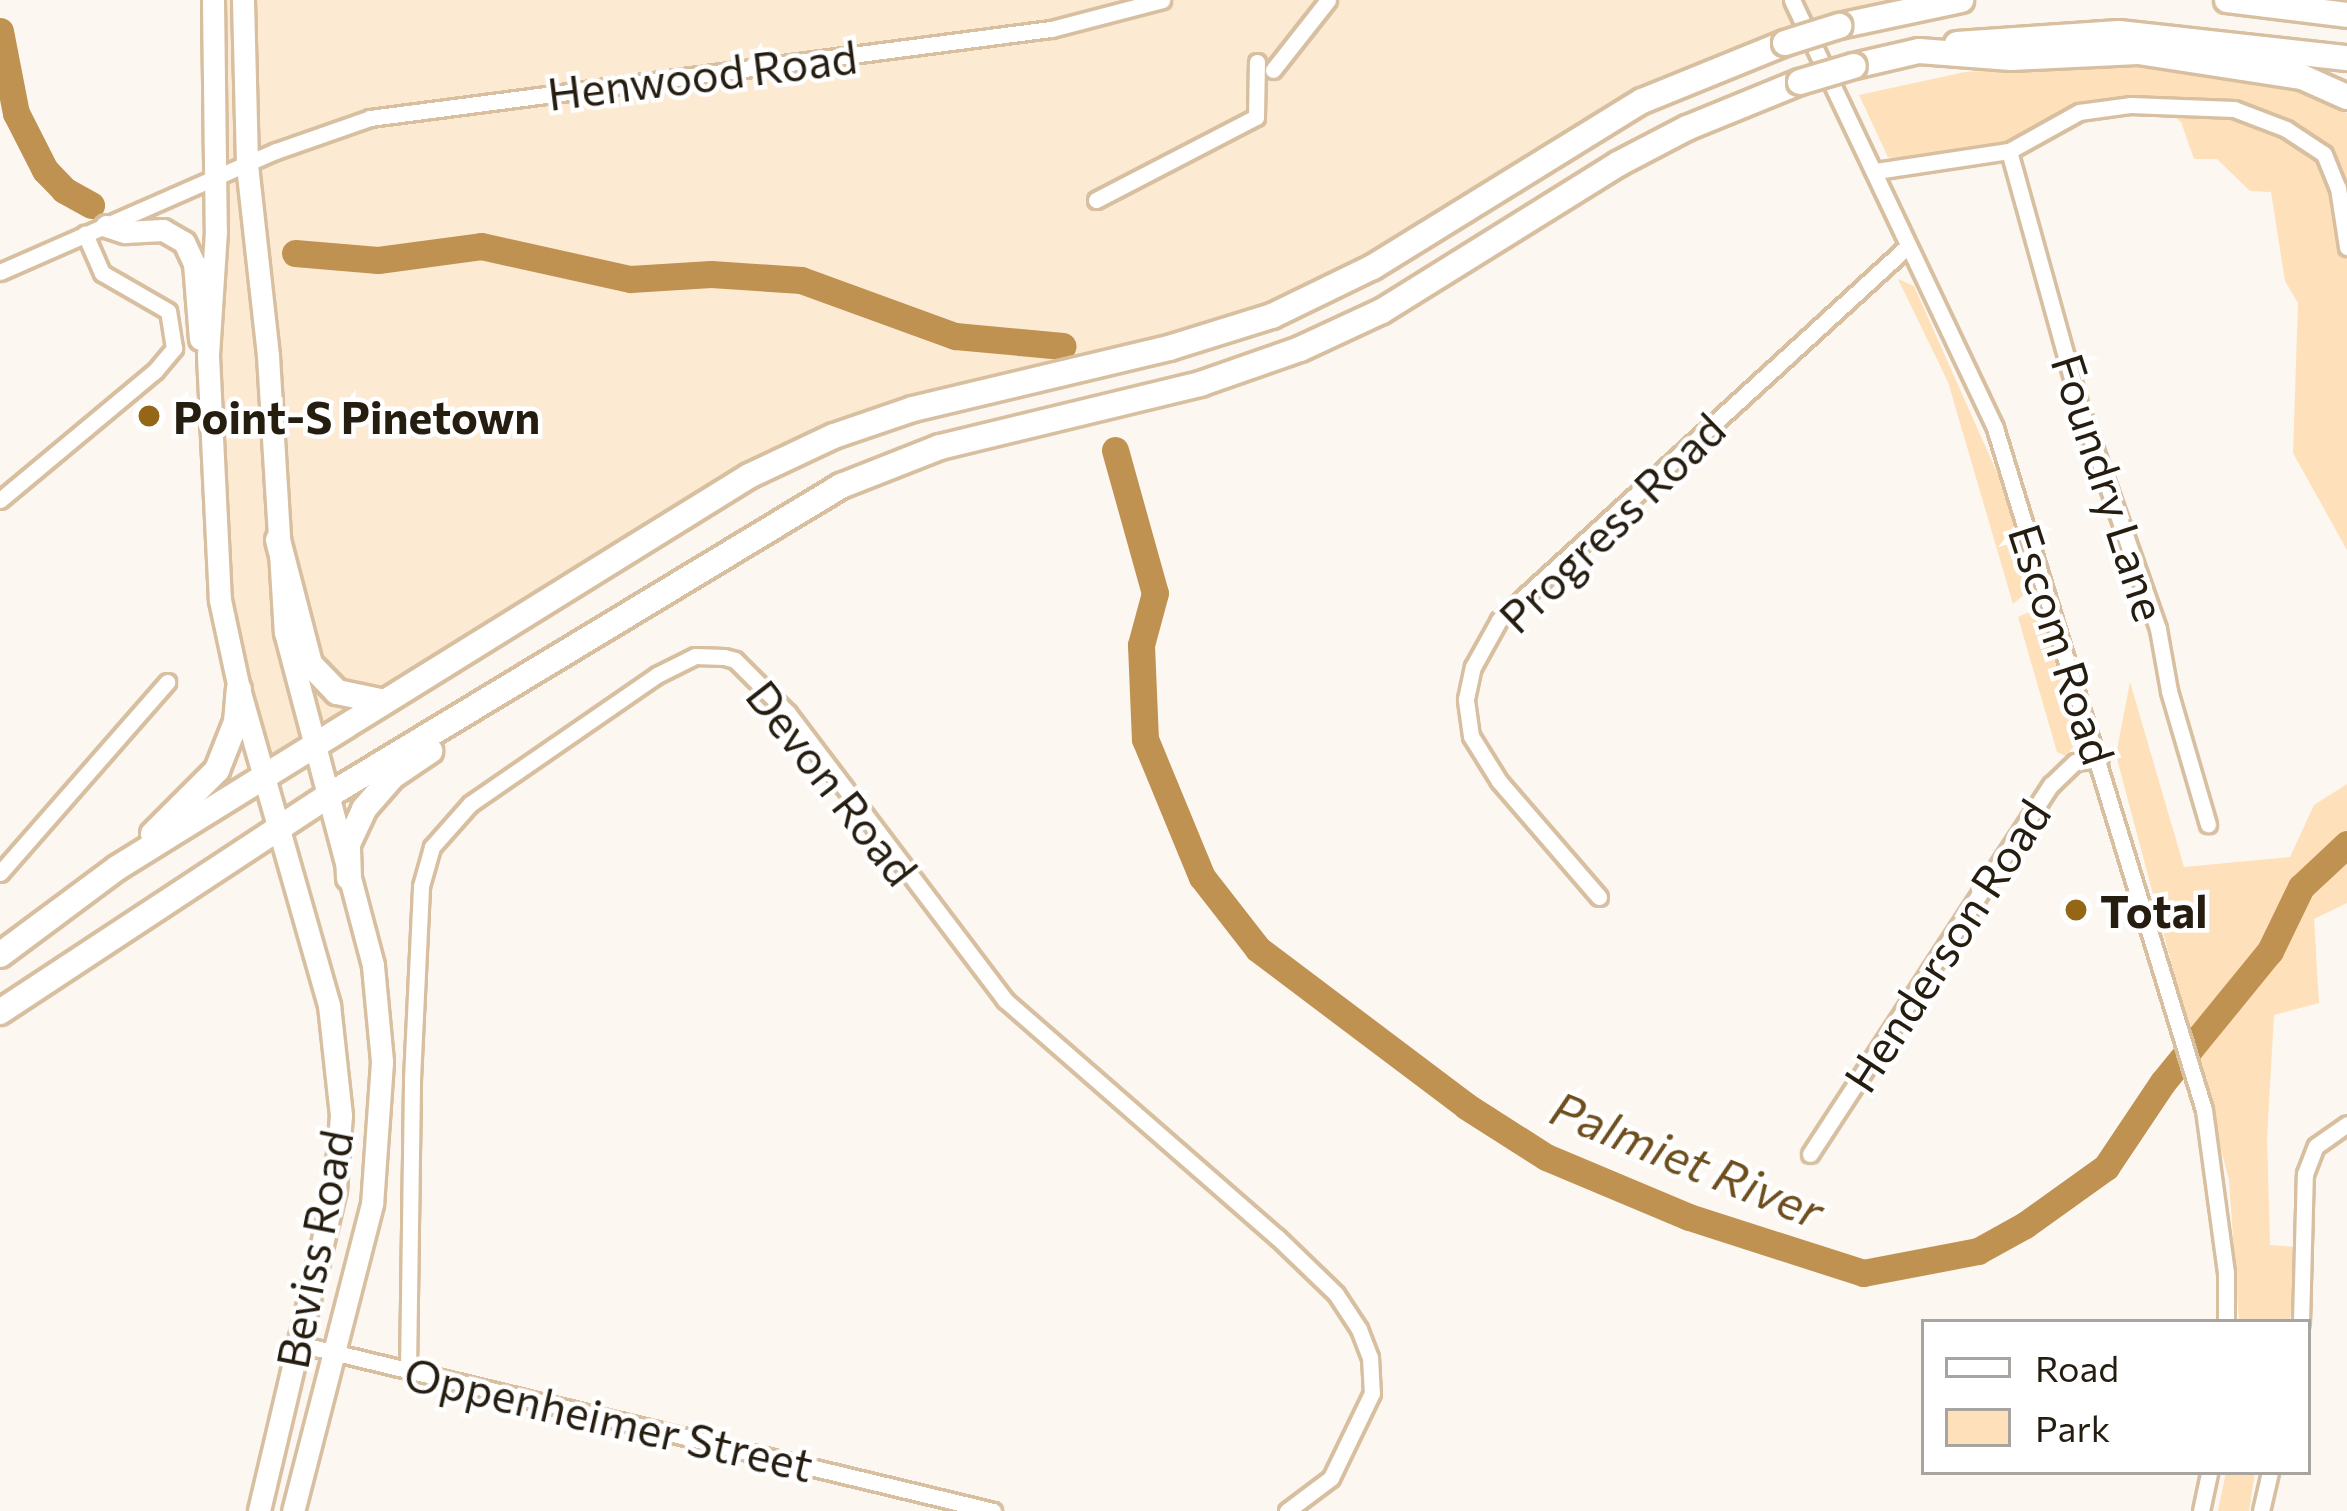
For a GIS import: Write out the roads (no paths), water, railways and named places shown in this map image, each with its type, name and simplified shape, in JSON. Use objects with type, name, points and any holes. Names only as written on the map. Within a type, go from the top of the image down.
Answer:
[{"type":"highway","points":[[2227,0],[2347,15]]},
{"type":"highway","points":[[0,955],[117,868],[380,701],[792,455],[913,409],[1194,341],[1272,316],[1373,267],[1642,101],[1839,26],[1963,1]]},
{"type":"highway","points":[[0,1012],[326,797],[841,486],[962,440],[1200,384],[1300,350],[1382,311],[1618,164],[1703,120],[1854,66],[1999,38],[2119,33],[2347,58]]},
{"type":"highway","points":[[1919,51],[2011,58],[2098,51],[2177,56],[2302,77],[2347,97]]},
{"type":"highway","points":[[278,540],[310,664],[337,692],[380,701]]},
{"type":"highway","points":[[349,878],[348,844],[373,795],[542,668]]},
{"type":"highway","points":[[117,868],[217,770],[236,722],[239,689]]},
{"type":"main road","points":[[208,356],[213,0]]},
{"type":"main road","name":"Beviss Road","points":[[243,0],[247,165],[268,356],[285,632],[373,966],[382,1110],[372,1204],[337,1355],[292,1511]]},
{"type":"main road","points":[[95,230],[164,230],[184,242],[194,262],[196,332],[208,356]]},
{"type":"main road","name":"Beviss Road","points":[[208,356],[220,600],[239,689],[329,1005],[341,1115],[335,1189],[259,1511]]},
{"type":"street","name":"Henwood Road","points":[[0,272],[247,165],[370,118],[1051,29],[1162,0]]},
{"type":"street","points":[[1096,200],[1256,117],[1265,66],[1328,0]]},
{"type":"street","name":"Escom Road","points":[[1792,0],[1995,428],[2190,1064],[2215,1185],[2226,1319]]},
{"type":"street","points":[[1876,171],[2009,151],[2079,112],[2143,104],[2234,109],[2286,129],[2324,154],[2338,188],[2347,247]]},
{"type":"street","name":"Foundry Lane","points":[[2009,151],[2081,410],[2158,629],[2169,691],[2207,824]]},
{"type":"street","points":[[0,500],[155,371],[174,348],[168,310],[102,273],[95,230]]},
{"type":"street","name":"Progress Road","points":[[1599,897],[1499,781],[1471,736],[1466,699],[1473,667],[1499,620],[1908,246]]},
{"type":"street","name":"Devon Road","points":[[408,1370],[412,1078],[421,886],[433,847],[470,804],[657,676],[695,656],[724,657],[735,661],[788,713],[1005,1000],[1336,1294],[1359,1329],[1370,1358],[1372,1393],[1330,1478],[1287,1511]]},
{"type":"street","points":[[0,873],[167,682]]},
{"type":"street","name":"Henderson Road","points":[[1810,1154],[2051,785],[2075,762],[2100,759]]},
{"type":"street","points":[[2301,1319],[2305,1174],[2316,1146],[2347,1124]]},
{"type":"street","name":"Oppenheimer Street","points":[[296,1343],[993,1511]]},
{"type":"street","points":[[2201,1511],[2208,1475]]},
{"type":"street","points":[[2261,1511],[2269,1475]]},
{"type":"waterway","name":"Palmiet River","points":[[0,31],[16,113],[45,170],[64,190],[91,205]]},
{"type":"waterway","name":"Palmiet River","points":[[295,253],[378,260],[481,246],[630,279],[711,274],[801,280],[955,336],[1063,346]]},
{"type":"waterway","name":"Palmiet River","points":[[1115,450],[1155,593],[1141,645],[1145,739],[1202,877],[1258,949],[1466,1106],[1546,1157],[1689,1217],[1863,1273],[1978,1251],[2025,1225],[2106,1167],[2163,1082],[2270,951],[2301,887],[2347,844]]},
{"type":"place","name":"Point-S Pinetown","points":[[149,416]]},
{"type":"place","name":"Total","points":[[2076,910]]}]
